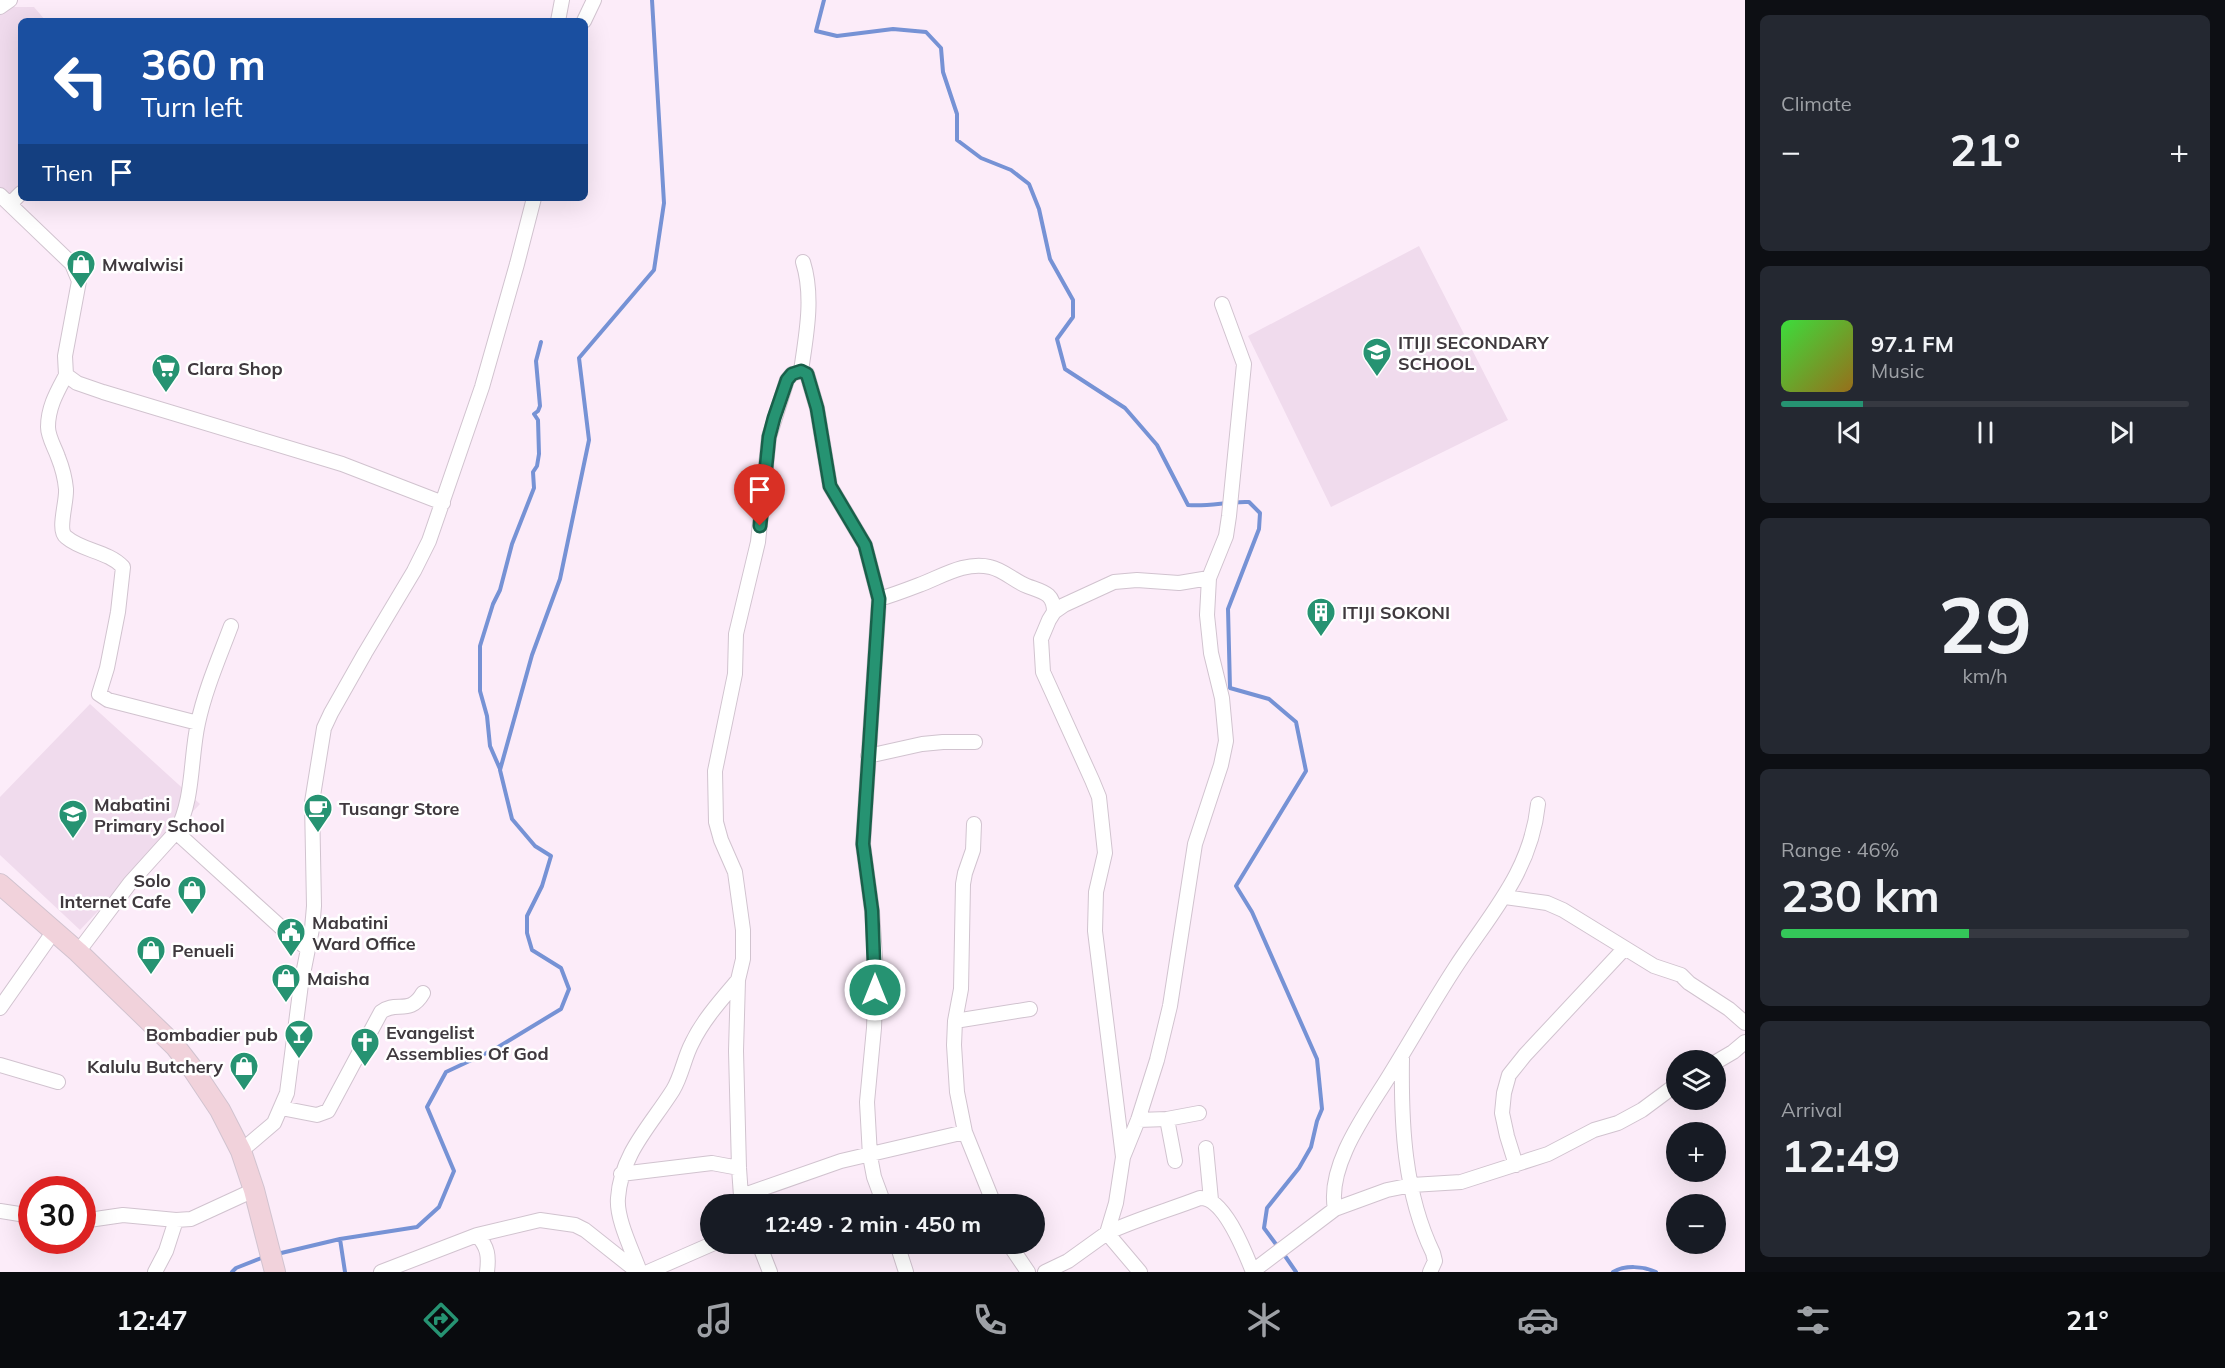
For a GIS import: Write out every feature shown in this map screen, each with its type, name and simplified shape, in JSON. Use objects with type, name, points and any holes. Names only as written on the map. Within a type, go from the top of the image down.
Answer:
[{"type":"main road","points":[[0,884],[78,952],[175,1046],[208,1091],[241,1151],[268,1239],[274,1272]]},
{"type":"street","points":[[0,8],[10,0]]},
{"type":"street","points":[[559,18],[562,0]]},
{"type":"street","points":[[585,18],[594,0]]},
{"type":"street","points":[[5,200],[72,264],[79,281],[68,336],[66,375],[54,397],[49,414],[48,430],[66,486],[67,501],[61,523],[65,537],[112,558],[123,567],[118,612],[107,668],[99,694],[108,700],[198,723]]},
{"type":"street","points":[[241,1151],[274,1123],[287,1093],[314,906],[312,802],[324,728],[429,541],[482,387],[518,264],[533,201]]},
{"type":"street","points":[[801,371],[808,293],[807,275],[803,262]]},
{"type":"street","points":[[1107,1233],[1116,1203],[1123,1157],[1138,1120],[1157,1060],[1170,1006],[1195,844],[1224,754],[1226,741],[1221,698],[1208,630],[1209,578],[1226,536],[1244,364],[1222,304]]},
{"type":"street","points":[[741,1194],[736,1051],[738,980],[743,958],[743,930],[735,872],[716,822],[715,771],[735,674],[736,633],[758,542],[769,437],[787,380],[792,374],[801,371],[807,374],[817,408],[830,486],[865,545],[879,599],[863,844],[872,911],[876,972],[874,1028],[867,1102],[870,1156],[880,1194]]},
{"type":"street","points":[[66,375],[77,383],[103,392],[342,464],[443,503]]},
{"type":"street","points":[[879,599],[922,584],[945,573],[984,566],[992,567],[1016,581],[1047,593],[1054,603],[1054,612],[1041,639],[1042,672],[1099,796],[1102,815],[1105,852],[1096,892],[1095,931],[1123,1157]]},
{"type":"street","points":[[1054,612],[1114,582],[1137,580],[1185,582],[1209,578]]},
{"type":"street","points":[[78,952],[125,890],[176,832],[182,822],[198,723],[231,626]]},
{"type":"street","points":[[868,756],[933,743],[975,742]]},
{"type":"street","points":[[1335,1209],[1333,1184],[1351,1140],[1430,1006],[1505,897],[1533,839],[1538,804]]},
{"type":"street","points":[[974,824],[973,850],[964,873],[963,884],[961,988],[955,1021],[954,1045],[957,1092],[966,1132],[990,1194]]},
{"type":"street","points":[[176,832],[277,924],[308,949]]},
{"type":"street","points":[[1505,897],[1546,903],[1563,910],[1654,966],[1681,975],[1745,1023]]},
{"type":"street","points":[[0,1008],[54,931]]},
{"type":"street","points":[[1516,1165],[1506,1136],[1502,1113],[1509,1075],[1624,949]]},
{"type":"street","points":[[639,1272],[617,1201],[621,1174],[647,1125],[680,1076],[691,1044],[703,1024],[738,980]]},
{"type":"street","points":[[281,1108],[317,1115],[328,1111],[381,1012],[389,1007],[410,1006],[423,993]]},
{"type":"street","points":[[955,1021],[1030,1009]]},
{"type":"street","points":[[1726,1056],[1745,1042]]},
{"type":"street","points":[[1402,1056],[1402,1122],[1419,1219],[1435,1261],[1430,1272]]},
{"type":"street","points":[[0,1065],[58,1082]]},
{"type":"street","points":[[1046,1272],[1068,1261],[1107,1233],[1129,1222],[1162,1213],[1200,1198],[1211,1200],[1223,1212],[1253,1271],[1335,1209],[1372,1194],[1412,1185],[1461,1182],[1548,1154],[1594,1130],[1618,1123],[1642,1110],[1666,1092]]},
{"type":"street","points":[[1138,1120],[1167,1119],[1199,1113]]},
{"type":"street","points":[[1167,1119],[1175,1161]]},
{"type":"street","points":[[757,1194],[830,1165],[966,1132]]},
{"type":"street","points":[[1206,1148],[1211,1200]]},
{"type":"street","points":[[621,1174],[712,1164],[739,1168]]},
{"type":"street","points":[[96,1219],[123,1215],[176,1220],[191,1219],[254,1190]]},
{"type":"street","points":[[0,1213],[18,1215]]},
{"type":"street","points":[[155,1272],[166,1251],[176,1220]]},
{"type":"street","points":[[381,1272],[477,1235],[540,1220],[575,1225],[585,1230],[639,1272]]},
{"type":"street","points":[[1107,1233],[1140,1272]]},
{"type":"street","points":[[477,1235],[487,1248],[489,1257],[487,1272]]},
{"type":"street","points":[[648,1272],[700,1249]]},
{"type":"street","points":[[763,1254],[770,1272]]},
{"type":"street","points":[[900,1254],[906,1272]]},
{"type":"street","points":[[1016,1254],[1028,1272]]},
{"type":"shaded area","points":[[4,7],[34,7],[43,18],[18,18],[18,189],[7,197],[0,191],[0,11]]},
{"type":"shaded area","name":"ITIJI SECONDARY SCHOOL","points":[[1419,246],[1508,420],[1331,507],[1248,336]]},
{"type":"shaded area","points":[[90,704],[200,804],[80,930],[0,855],[0,797]]},
{"type":"waterway","points":[[277,1254],[340,1239],[417,1227],[439,1207],[454,1171],[427,1107],[446,1072],[495,1049],[561,1009],[569,989],[561,968],[532,950],[527,933],[527,916],[542,886],[551,856],[535,846],[512,819],[500,770],[532,655],[560,579],[589,440],[579,358],[654,270],[664,203],[652,0]]},
{"type":"waterway","points":[[824,0],[816,31],[837,36],[893,29],[926,32],[941,48],[943,72],[957,114],[957,140],[981,158],[1011,170],[1029,184],[1039,209],[1050,259],[1073,300],[1073,317],[1057,339],[1065,369],[1125,408],[1157,445],[1188,505],[1249,502],[1260,513],[1259,529],[1228,609],[1230,688],[1269,699],[1296,722],[1306,771],[1236,886],[1252,912],[1317,1059],[1322,1109],[1311,1147],[1299,1168],[1267,1208],[1264,1228],[1278,1247]]},
{"type":"waterway","points":[[500,769],[490,746],[487,716],[480,691],[480,646],[493,604],[500,590],[512,544],[534,488],[533,472],[537,466],[539,454],[538,420],[534,414],[540,406],[536,361],[541,342]]},
{"type":"waterway","points":[[340,1239],[345,1272]]},
{"type":"waterway","points":[[1283,1253],[1296,1272]]},
{"type":"waterway","points":[[232,1272],[236,1268],[264,1257]]},
{"type":"waterway","points":[[1613,1272],[1634,1267],[1656,1272]]},
{"type":"place","name":"Mwalwisi","points":[[81,290]]},
{"type":"place","name":"ITIJI SECONDARY SCHOOL","points":[[1377,378]]},
{"type":"place","name":"Clara Shop","points":[[166,394]]},
{"type":"place","name":"ITIJI SOKONI","points":[[1321,638]]},
{"type":"place","name":"Tusangr Store","points":[[318,834]]},
{"type":"place","name":"Mabatini Primary School","points":[[73,840]]},
{"type":"place","name":"Solo Internet Cafe","points":[[192,916]]},
{"type":"place","name":"Mabatini Ward Office","points":[[291,958]]},
{"type":"place","name":"Penueli","points":[[151,976]]},
{"type":"place","name":"Maisha","points":[[286,1004]]},
{"type":"place","name":"Bombadier pub","points":[[299,1060]]},
{"type":"place","name":"Evangelist Assemblies Of God","points":[[365,1068]]},
{"type":"place","name":"Kalulu Butchery","points":[[244,1092]]},
{"type":"route","points":[[760,526],[769,437],[774,418],[787,380],[792,374],[801,371],[807,374],[817,408],[830,486],[865,545],[879,599],[863,844],[872,911],[875,990]]}]
